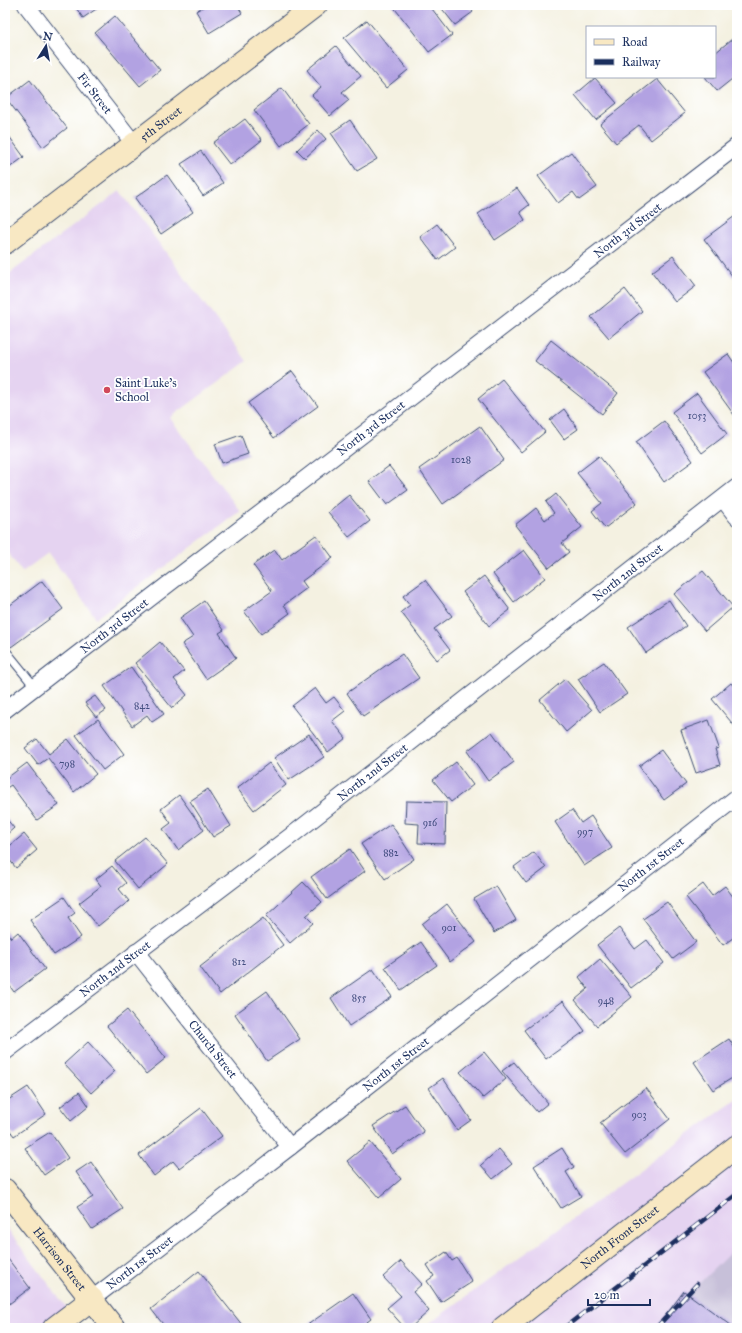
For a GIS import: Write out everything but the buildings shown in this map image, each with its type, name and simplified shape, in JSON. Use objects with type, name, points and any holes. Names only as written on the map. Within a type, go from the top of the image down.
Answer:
[{"type":"street","name":"Fir Street","points":[[26,5],[135,145]]},
{"type":"street","name":"5th Street","points":[[5,243],[316,5]]},
{"type":"street","name":"North 3rd Street","points":[[5,710],[735,151]]},
{"type":"street","name":"North 2nd Street","points":[[5,1052],[296,832],[737,487]]},
{"type":"street","points":[[722,499],[737,517]]},
{"type":"street","name":"North 1st Street","points":[[54,1328],[290,1147],[737,798]]},
{"type":"street","name":"Church Street","points":[[136,952],[290,1147]]},
{"type":"street","name":"North Front Street","points":[[503,1328],[737,1146]]},
{"type":"street","name":"Harrison Street","points":[[5,1190],[114,1328]]},
{"type":"lane","points":[[5,650],[34,687]]},
{"type":"shaded area","name":"Saint Luke's School","points":[[120,191],[247,361],[170,418],[240,511],[96,618],[48,553],[22,572],[5,549],[5,277]]},
{"type":"shaded area","points":[[737,1099],[737,1328],[423,1328]]},
{"type":"shaded area","points":[[5,1226],[82,1328],[5,1328]]},
{"type":"shaded area","points":[[737,1246],[737,1328],[654,1328]]},
{"type":"railway","points":[[564,1328],[737,1194]]},
{"type":"railway","points":[[656,1328],[697,1284]]},
{"type":"place","name":"Saint Luke's School","points":[[107,390]]}]
